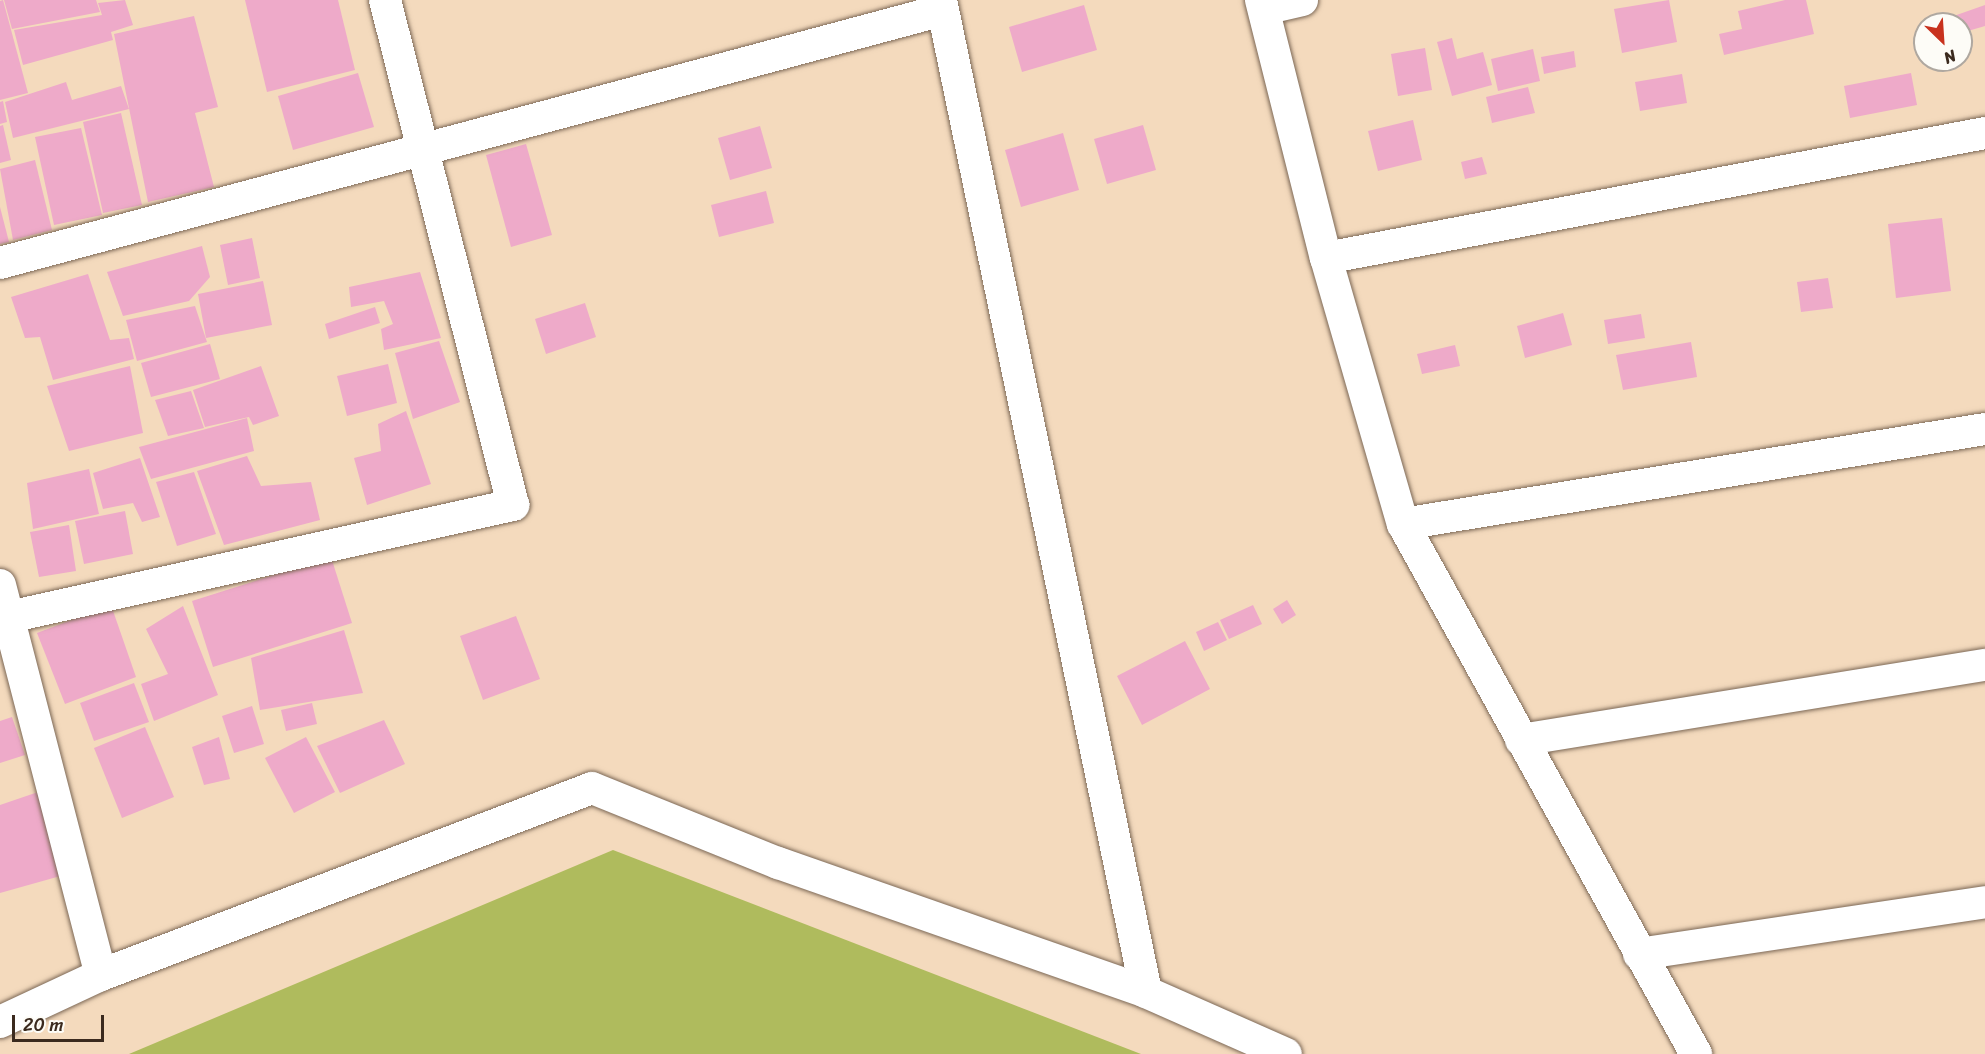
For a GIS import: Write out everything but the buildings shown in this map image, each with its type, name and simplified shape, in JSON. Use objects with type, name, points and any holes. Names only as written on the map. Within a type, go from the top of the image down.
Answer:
[{"type":"street","points":[[4,618],[513,506],[385,0]]},
{"type":"street","points":[[1302,0],[1262,5],[1326,258],[1403,524],[1696,1054]]},
{"type":"street","points":[[0,263],[423,150],[942,5],[1146,992]]},
{"type":"street","points":[[1326,258],[1985,133]]},
{"type":"street","points":[[1403,524],[1985,429]]},
{"type":"street","points":[[0,585],[4,618],[101,975]]},
{"type":"street","points":[[1521,740],[1985,665]]},
{"type":"street","points":[[0,1022],[101,975],[592,788],[778,863],[1146,992],[1286,1054]]},
{"type":"street","points":[[1639,954],[1985,902]]},
{"type":"green space","points":[[613,850],[1141,1054],[129,1054]]}]
